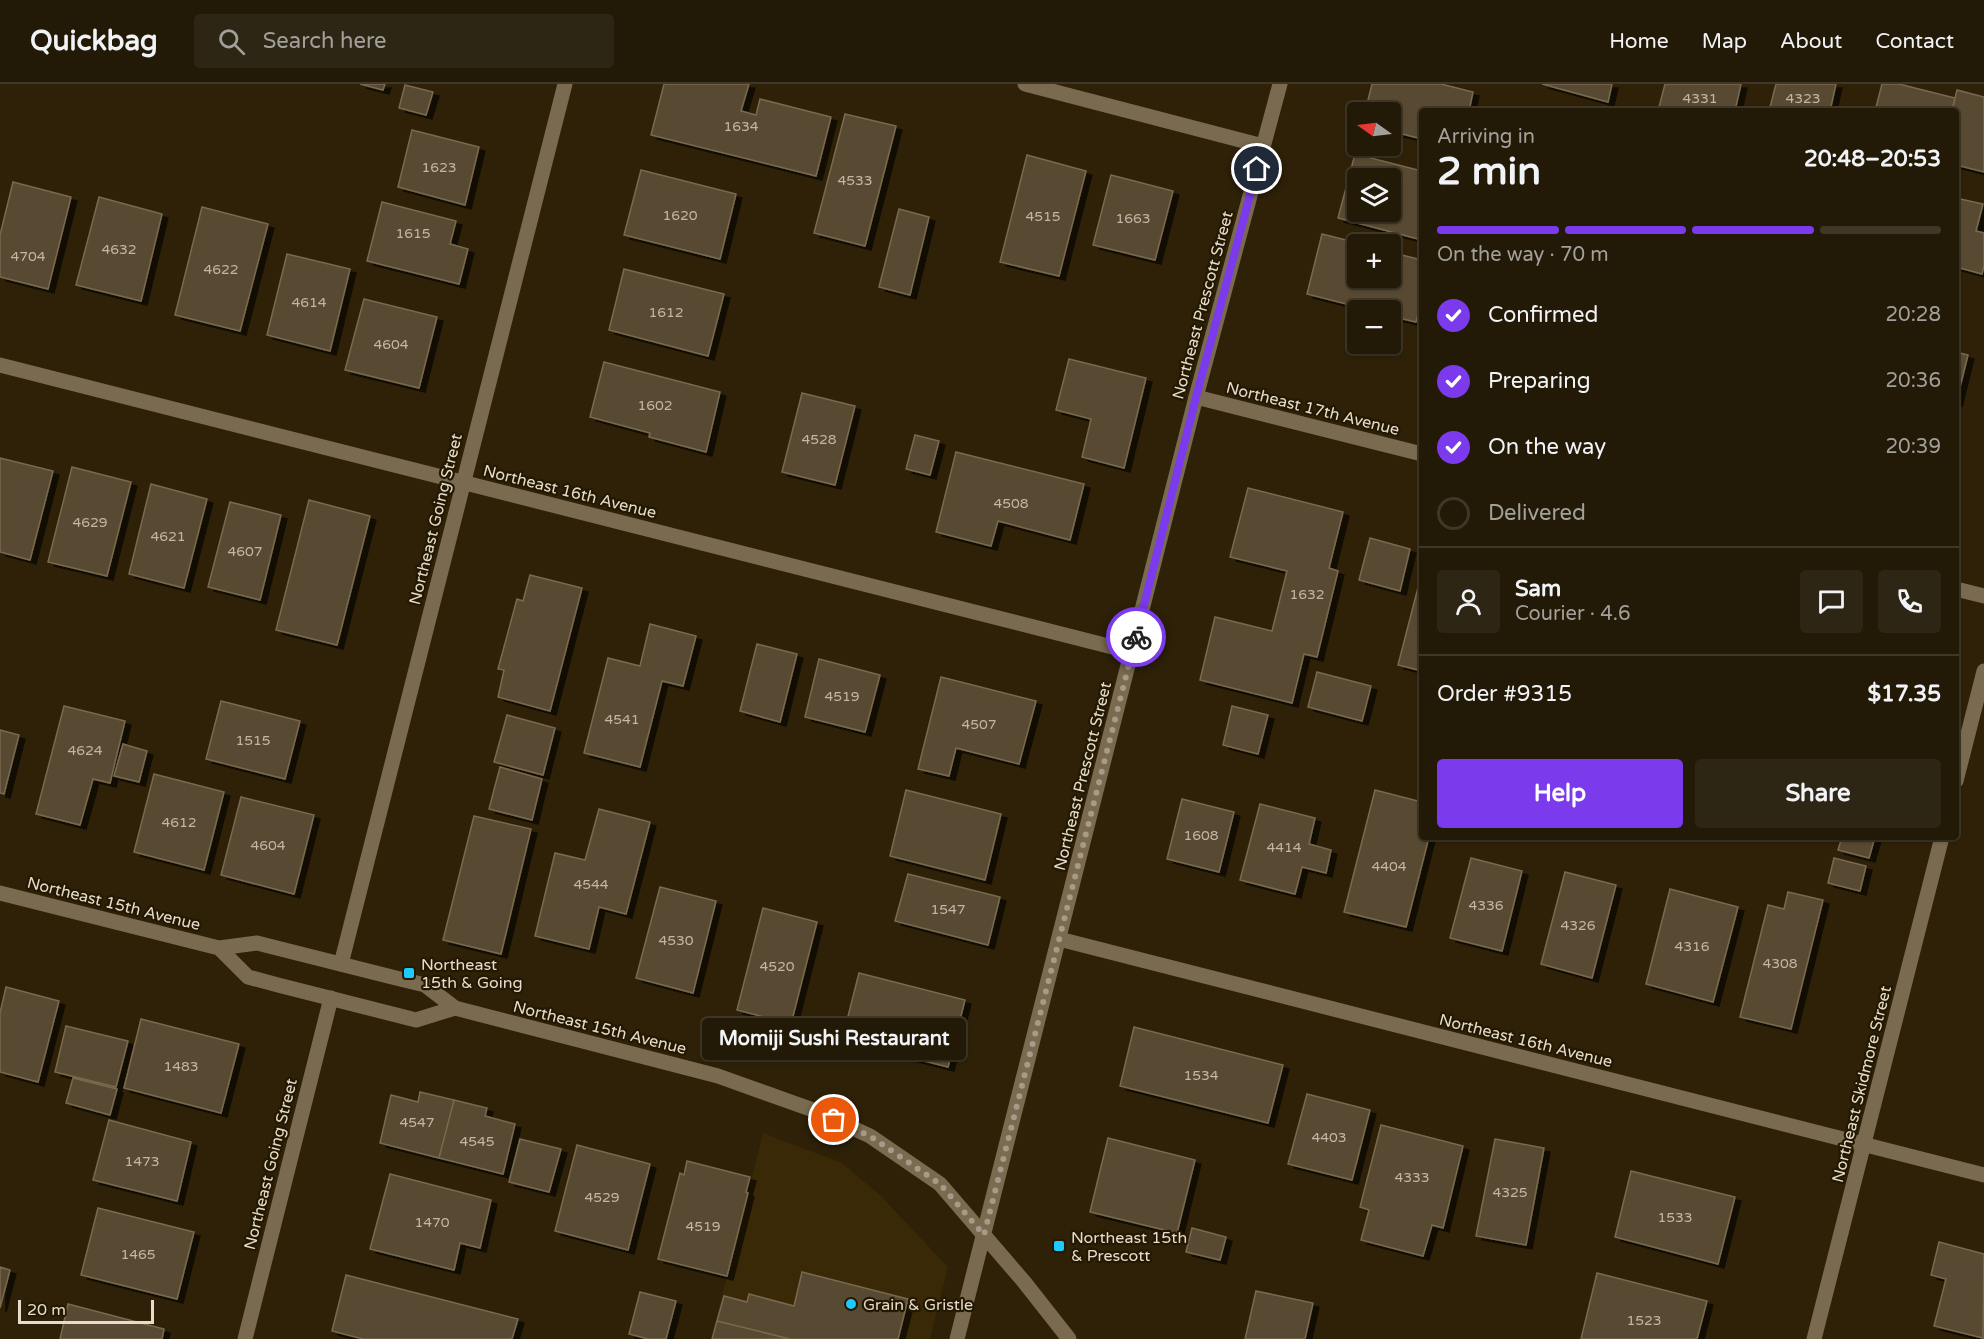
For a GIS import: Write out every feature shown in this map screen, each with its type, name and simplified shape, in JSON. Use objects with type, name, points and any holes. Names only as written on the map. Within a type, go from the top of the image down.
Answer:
[{"type":"street","name":"Northeast Going Street","points":[[341,964],[565,84]]},
{"type":"street","points":[[1025,84],[1263,146]]},
{"type":"street","name":"Northeast Prescott Street","points":[[957,1339],[1196,397],[1280,84]]},
{"type":"street","name":"Northeast 16th Avenue","points":[[0,365],[1132,652]]},
{"type":"street","name":"Northeast 17th Avenue","points":[[1196,397],[1419,453]]},
{"type":"street","points":[[1959,589],[1984,596]]},
{"type":"street","points":[[1959,769],[1984,671]]},
{"type":"street","name":"Northeast Skidmore Street","points":[[1814,1339],[1941,840]]},
{"type":"street","name":"Northeast 15th Avenue","points":[[0,893],[219,948],[257,943],[425,985],[455,1008],[718,1076],[816,1112],[870,1136],[940,1184],[1069,1339]]},
{"type":"street","name":"Northeast 16th Avenue","points":[[1059,939],[1984,1175]]},
{"type":"street","points":[[219,948],[248,977],[416,1020],[455,1008]]},
{"type":"street","name":"Northeast Going Street","points":[[245,1339],[331,998]]},
{"type":"shaded area","points":[[763,1133],[842,1163],[881,1196],[948,1267],[930,1339],[711,1339]]},
{"type":"building","points":[[360,84],[385,84],[383,90]]},
{"type":"building","points":[[664,84],[749,84],[741,111],[756,115],[760,99],[831,117],[816,176],[651,135]]},
{"type":"building","points":[[1372,84],[1441,84],[1473,92],[1470,108],[1419,108],[1419,138],[1401,134],[1401,102],[1368,102]]},
{"type":"building","points":[[1542,84],[1612,84],[1608,102]]},
{"type":"building","points":[[1665,84],[1741,84],[1736,108],[1659,108]]},
{"type":"building","points":[[1776,84],[1836,84],[1831,108],[1770,108]]},
{"type":"building","points":[[1882,84],[1899,84],[1955,98],[1953,108],[1876,108]]},
{"type":"building","points":[[405,85],[433,92],[426,115],[399,108]]},
{"type":"building","points":[[1957,90],[1984,97],[1984,172],[1959,166],[1959,108],[1953,108]]},
{"type":"building","points":[[845,114],[896,126],[865,246],[814,233]]},
{"type":"building","points":[[412,130],[479,147],[465,205],[398,187]]},
{"type":"building","points":[[1027,155],[1086,171],[1059,276],[1000,262]]},
{"type":"building","points":[[1354,156],[1363,156],[1419,170],[1419,239],[1353,222],[1401,222],[1401,168],[1351,168]]},
{"type":"building","points":[[641,170],[736,194],[720,259],[624,235]]},
{"type":"building","points":[[1111,175],[1173,191],[1155,260],[1093,245]]},
{"type":"building","points":[[13,182],[71,197],[48,289],[0,277],[0,235]]},
{"type":"building","points":[[1347,184],[1347,220],[1338,218]]},
{"type":"building","points":[[99,197],[162,214],[141,301],[76,285]]},
{"type":"building","points":[[1959,199],[1983,204],[1976,231],[1984,233],[1982,274],[1959,268]]},
{"type":"building","points":[[382,202],[456,221],[450,244],[468,249],[459,284],[367,261]]},
{"type":"building","points":[[202,207],[268,224],[240,331],[175,315]]},
{"type":"building","points":[[899,209],[929,217],[910,295],[879,287]]},
{"type":"building","points":[[1322,234],[1347,240],[1347,288],[1401,288],[1401,255],[1419,259],[1419,310],[1416,322],[1401,319],[1401,300],[1347,300],[1347,304],[1307,294]]},
{"type":"building","points":[[287,254],[350,269],[330,351],[267,335]]},
{"type":"building","points":[[624,269],[724,294],[708,356],[609,330]]},
{"type":"building","points":[[364,299],[437,317],[419,388],[345,370]]},
{"type":"building","points":[[1959,353],[1968,355],[1959,391]]},
{"type":"building","points":[[1069,359],[1146,378],[1124,468],[1082,457],[1091,419],[1056,410]]},
{"type":"building","points":[[604,362],[720,392],[706,452],[649,437],[650,433],[590,417]]},
{"type":"building","points":[[802,393],[855,406],[835,485],[782,472]]},
{"type":"building","points":[[915,435],[939,441],[930,475],[906,469]]},
{"type":"building","points":[[956,452],[1084,484],[1070,540],[998,521],[991,546],[936,532]]},
{"type":"building","points":[[0,458],[53,471],[30,560],[0,552]]},
{"type":"building","points":[[72,467],[131,482],[107,576],[48,562]]},
{"type":"building","points":[[151,484],[207,499],[184,588],[129,574]]},
{"type":"building","points":[[1248,488],[1343,512],[1329,568],[1338,571],[1317,657],[1304,654],[1292,703],[1200,680],[1215,617],[1272,631],[1287,571],[1230,557]]},
{"type":"building","points":[[309,500],[370,516],[337,645],[276,630]]},
{"type":"building","points":[[230,502],[281,515],[260,600],[208,587]]},
{"type":"building","points":[[1370,538],[1410,549],[1400,591],[1359,580]]},
{"type":"building","points":[[530,575],[582,588],[550,711],[498,697],[504,670],[498,669],[517,599],[523,601]]},
{"type":"building","points":[[1419,584],[1419,670],[1398,665]]},
{"type":"building","points":[[650,624],[696,636],[683,686],[662,681],[640,767],[584,753],[608,658],[640,666]]},
{"type":"building","points":[[757,644],[797,654],[780,722],[740,711]]},
{"type":"building","points":[[819,659],[880,675],[865,732],[805,717]]},
{"type":"building","points":[[1317,672],[1371,686],[1362,721],[1308,707]]},
{"type":"building","points":[[941,677],[1036,701],[1019,764],[956,748],[949,776],[918,769]]},
{"type":"building","points":[[221,701],[300,721],[285,779],[206,759]]},
{"type":"building","points":[[64,706],[125,721],[110,783],[93,779],[80,825],[36,814]]},
{"type":"building","points":[[1232,706],[1268,715],[1258,754],[1223,745]]},
{"type":"building","points":[[507,715],[555,728],[543,775],[494,762]]},
{"type":"building","points":[[0,730],[19,735],[4,794],[0,793]]},
{"type":"building","points":[[123,744],[147,751],[139,782],[114,776]]},
{"type":"building","points":[[500,767],[542,779],[532,820],[489,809]]},
{"type":"building","points":[[154,774],[224,792],[204,870],[134,852]]},
{"type":"building","points":[[906,790],[1001,814],[985,880],[890,856]]},
{"type":"building","points":[[1375,790],[1419,801],[1419,840],[1428,840],[1406,927],[1344,912]]},
{"type":"building","points":[[241,797],[314,815],[294,894],[221,875]]},
{"type":"building","points":[[1182,799],[1234,812],[1219,872],[1167,859]]},
{"type":"building","points":[[1260,804],[1315,818],[1309,844],[1331,850],[1326,873],[1302,867],[1295,894],[1240,880]]},
{"type":"building","points":[[599,809],[650,822],[626,914],[599,907],[589,949],[535,936],[555,853],[585,860]]},
{"type":"building","points":[[474,816],[531,829],[501,954],[443,940]]},
{"type":"building","points":[[1841,840],[1874,840],[1869,858],[1838,850]]},
{"type":"building","points":[[1471,858],[1522,871],[1502,951],[1450,938]]},
{"type":"building","points":[[1834,858],[1866,866],[1860,891],[1828,883]]},
{"type":"building","points":[[1565,872],[1616,885],[1592,978],[1541,964]]},
{"type":"building","points":[[908,874],[1000,897],[988,945],[895,921]]},
{"type":"building","points":[[660,887],[716,901],[693,993],[636,978]]},
{"type":"building","points":[[1670,889],[1738,907],[1713,1002],[1646,984]]},
{"type":"building","points":[[1788,892],[1823,900],[1791,1029],[1740,1017],[1768,905],[1784,909]]},
{"type":"building","points":[[763,908],[817,922],[791,1024],[737,1010]]},
{"type":"building","points":[[859,973],[965,1000],[948,1067],[842,1040]]},
{"type":"building","points":[[6,987],[59,1001],[38,1082],[0,1072],[0,1013]]},
{"type":"building","points":[[141,1019],[239,1044],[221,1113],[124,1088]]},
{"type":"building","points":[[66,1026],[128,1041],[116,1087],[55,1072]]},
{"type":"building","points":[[1134,1027],[1283,1065],[1268,1123],[1120,1086]]},
{"type":"building","points":[[73,1078],[117,1089],[110,1115],[66,1103]]},
{"type":"building","points":[[420,1092],[454,1100],[439,1158],[380,1143],[391,1095],[418,1102]]},
{"type":"building","points":[[1307,1094],[1370,1110],[1352,1180],[1288,1164]]},
{"type":"building","points":[[454,1100],[487,1108],[485,1116],[515,1124],[503,1174],[439,1158]]},
{"type":"building","points":[[109,1120],[191,1142],[177,1201],[93,1180]]},
{"type":"building","points":[[1381,1125],[1463,1146],[1443,1228],[1432,1225],[1423,1256],[1361,1240],[1369,1210],[1360,1207]]},
{"type":"building","points":[[1108,1138],[1195,1160],[1177,1233],[1090,1212]]},
{"type":"building","points":[[520,1139],[561,1149],[549,1192],[509,1182]]},
{"type":"building","points":[[1495,1139],[1544,1148],[1526,1245],[1476,1236]]},
{"type":"building","points":[[577,1145],[650,1164],[628,1250],[555,1231]]},
{"type":"building","points":[[687,1161],[750,1177],[727,1276],[658,1259],[680,1173],[684,1175]]},
{"type":"building","points":[[1631,1171],[1735,1197],[1718,1264],[1615,1237]]},
{"type":"building","points":[[390,1174],[491,1200],[480,1248],[460,1243],[454,1270],[370,1249]]},
{"type":"building","points":[[98,1208],[194,1232],[177,1299],[81,1275]]},
{"type":"building","points":[[1192,1228],[1226,1237],[1220,1260],[1186,1252]]},
{"type":"building","points":[[1939,1242],[1984,1254],[1983,1338],[1934,1326],[1946,1279],[1931,1275]]},
{"type":"building","points":[[0,1267],[10,1270],[0,1308]]},
{"type":"building","name":"Grain & Gristle","points":[[802,1272],[908,1299],[898,1339],[790,1339],[717,1321],[724,1296],[747,1302],[749,1294],[794,1306]]},
{"type":"building","points":[[1597,1273],[1707,1301],[1697,1339],[1581,1339]]},
{"type":"building","points":[[346,1275],[518,1319],[512,1339],[363,1339],[332,1331]]},
{"type":"building","points":[[1256,1291],[1313,1303],[1305,1339],[1245,1339]]},
{"type":"building","points":[[640,1292],[676,1301],[666,1339],[648,1339],[629,1334]]},
{"type":"building","points":[[68,1304],[164,1329],[162,1339],[60,1339]]},
{"type":"building","points":[[717,1321],[790,1339],[712,1339]]},
{"type":"way so far","points":[[834,1120],[870,1136],[940,1184],[984,1235],[1136,637]]},
{"type":"place","name":"Northeast 15th & Going","points":[[409,973]]},
{"type":"place","name":"Momiji Sushi Restaurant","points":[[834,1120]]},
{"type":"place","name":"Northeast 15th & Prescott","points":[[1059,1246]]},
{"type":"place","name":"Grain & Gristle","points":[[851,1304]]},
{"type":"route","points":[[1136,637],[1196,397],[1257,169]]}]
